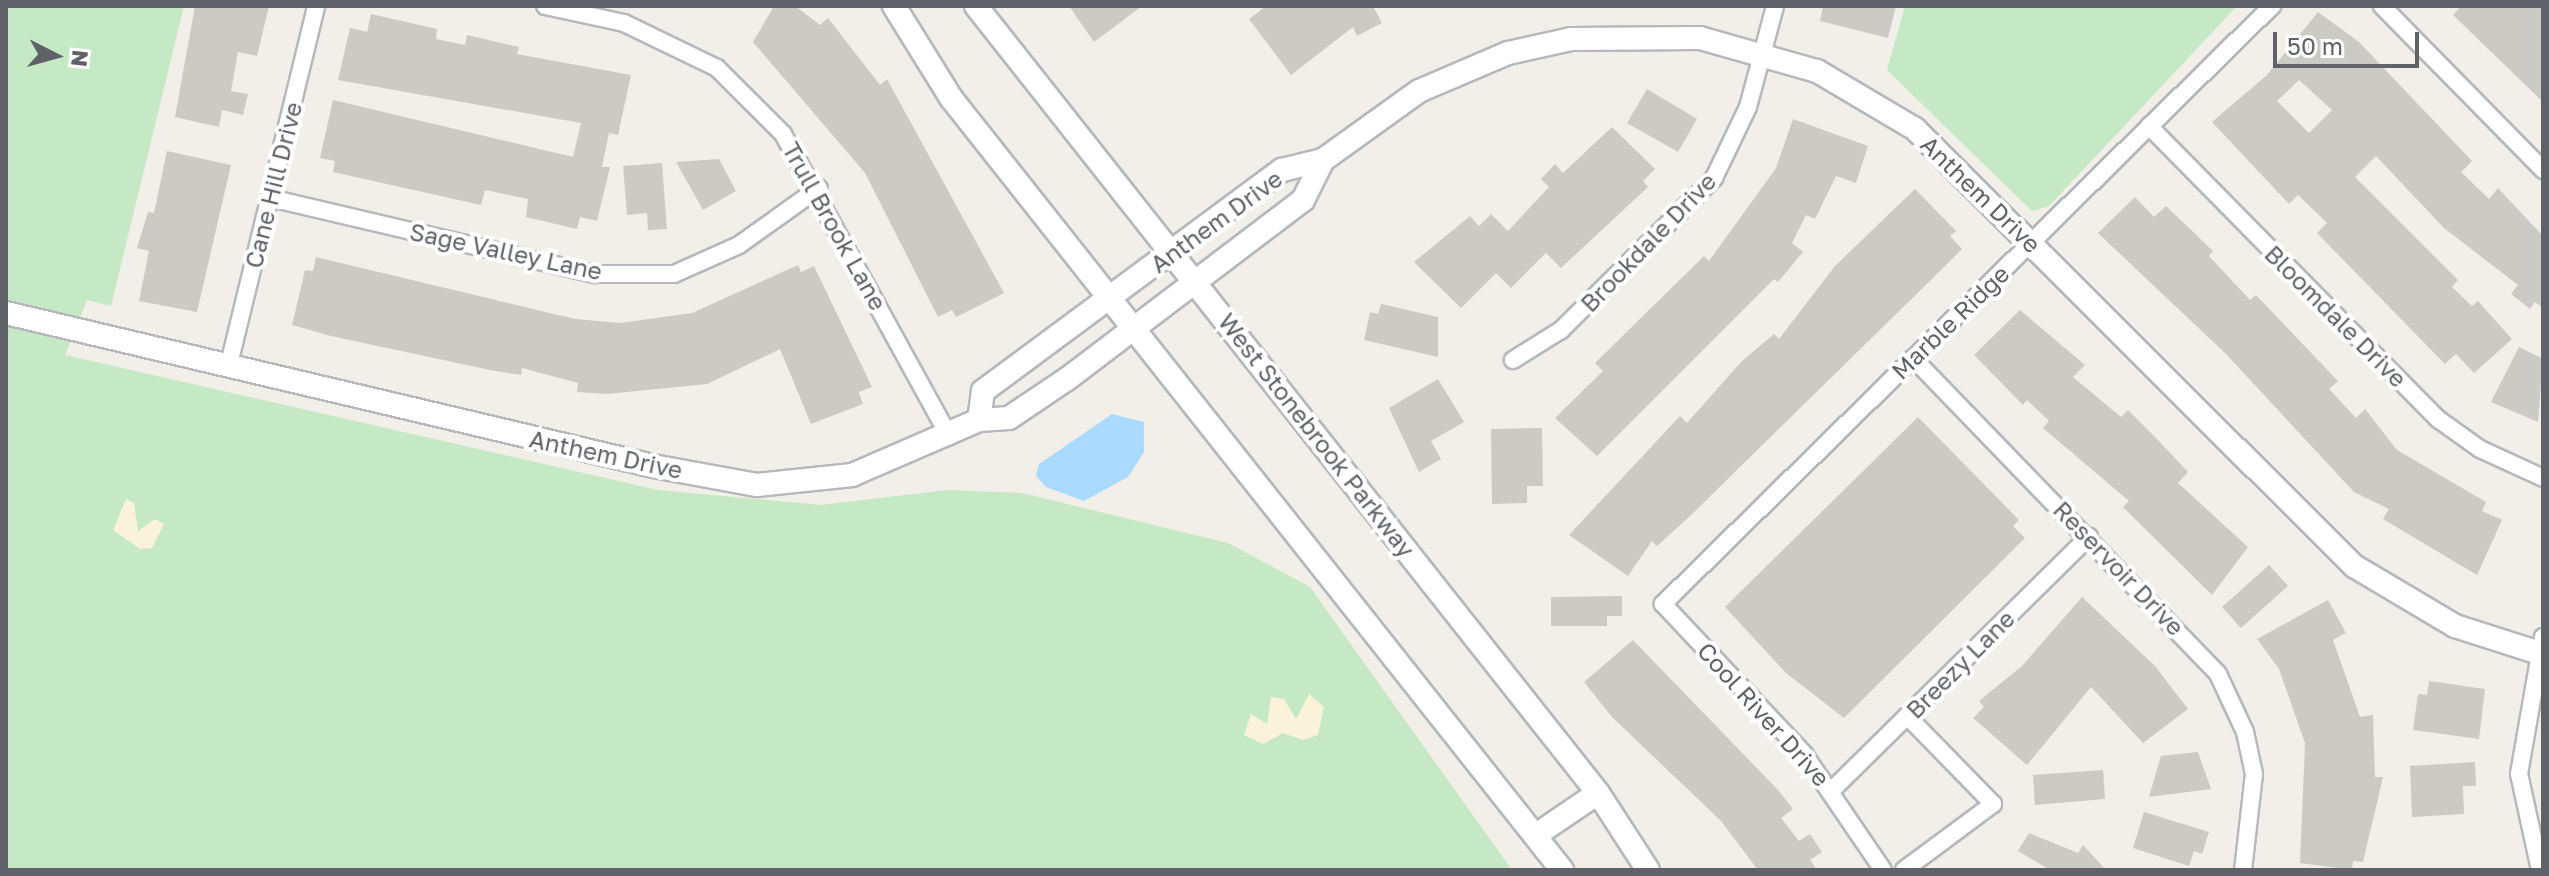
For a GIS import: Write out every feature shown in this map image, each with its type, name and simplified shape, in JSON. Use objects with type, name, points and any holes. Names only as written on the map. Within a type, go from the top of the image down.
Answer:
[{"type":"street","name":"Cane Hill Drive","points":[[229,364],[316,6]]},
{"type":"street","name":"Trull Brook Lane","points":[[545,6],[624,23],[717,68],[783,134],[819,188],[949,436]]},
{"type":"street","points":[[624,23],[628,6]]},
{"type":"street","points":[[894,6],[951,98],[1539,833],[1562,870]]},
{"type":"street","name":"West Stonebrook Parkway","points":[[976,6],[1598,793],[1648,870]]},
{"type":"street","name":"Brookdale Drive","points":[[1513,360],[1561,330],[1702,193],[1734,144],[1775,6]]},
{"type":"street","name":"Marble Ridge","points":[[1663,604],[2272,6]]},
{"type":"street","points":[[2382,6],[2543,170]]},
{"type":"street","name":"Anthem Drive","points":[[979,420],[983,391],[1282,170],[1323,160],[1419,91],[1539,45],[1668,35],[1763,51],[1892,113],[2031,242],[2354,566],[2455,626],[2542,648]]},
{"type":"street","name":"Bloomdale Drive","points":[[2149,126],[2438,419],[2480,449],[2543,478]]},
{"type":"street","name":"Anthem Drive","points":[[6,313],[757,485],[852,475],[949,436],[979,420],[1009,418],[1303,200],[1323,160]]},
{"type":"street","name":"Sage Valley Lane","points":[[270,198],[595,274],[674,274],[739,245],[819,188]]},
{"type":"street","name":"Reservoir Drive","points":[[1913,358],[2191,641],[2229,693],[2250,753],[2254,816],[2243,870]]},
{"type":"street","name":"Breezy Lane","points":[[1832,790],[2089,537]]},
{"type":"street","name":"Cool River Drive","points":[[1663,604],[1832,790],[1883,870]]},
{"type":"street","points":[[2540,870],[2519,774],[2542,648]]},
{"type":"street","points":[[1904,870],[1993,804],[1907,716]]},
{"type":"street","points":[[1539,833],[1598,793]]},
{"type":"green space","points":[[6,6],[184,6],[111,306],[87,300],[65,355],[658,490],[821,505],[947,490],[1022,493],[1228,543],[1310,587],[1512,870],[6,870]]},
{"type":"green space","points":[[1905,6],[2237,6],[2049,206],[2032,211],[1887,70]]},
{"type":"sand","points":[[126,499],[134,503],[138,531],[155,519],[164,524],[152,548],[140,549],[113,530]]},
{"type":"sand","points":[[1309,694],[1324,707],[1318,735],[1303,740],[1283,733],[1263,744],[1244,735],[1251,714],[1267,724],[1271,697],[1284,699],[1296,719]]},
{"type":"water","points":[[1112,414],[1144,422],[1144,452],[1128,477],[1084,501],[1046,487],[1036,476],[1039,464]]},
{"type":"building","points":[[195,6],[269,6],[257,56],[238,52],[231,91],[248,94],[243,115],[222,110],[219,127],[175,117]]},
{"type":"building","points":[[774,6],[795,6],[820,25],[828,18],[880,85],[887,79],[1004,293],[956,317],[952,310],[938,317],[865,173],[753,42]]},
{"type":"building","points":[[1069,6],[1142,6],[1094,42]]},
{"type":"building","points":[[1266,6],[1373,6],[1382,23],[1357,36],[1353,27],[1291,75],[1249,19]]},
{"type":"building","points":[[1823,6],[1896,6],[1888,38],[1820,21]]},
{"type":"building","points":[[2461,6],[2543,6],[2543,102],[2453,15]]},
{"type":"building","points":[[2318,12],[2359,42],[2472,161],[2461,172],[2489,199],[2498,188],[2543,236],[2543,308],[2535,302],[2530,309],[2511,294],[2518,285],[2444,228],[2376,156],[2355,177],[2458,280],[2452,287],[2472,306],[2478,301],[2512,339],[2474,373],[2456,354],[2445,364],[2317,233],[2327,223],[2298,195],[2289,204],[2212,122],[2267,75]],"holes":[[[2299,80],[2332,110],[2309,133],[2277,101]]]},
{"type":"building","points":[[371,14],[437,29],[436,39],[465,45],[467,35],[519,47],[517,54],[631,75],[618,135],[609,133],[602,167],[610,167],[597,221],[580,217],[577,229],[526,217],[528,199],[485,190],[481,205],[333,172],[335,161],[320,158],[333,100],[573,157],[581,123],[338,80],[350,28],[367,32]]},
{"type":"building","points":[[1647,89],[1697,119],[1678,152],[1627,123]]},
{"type":"building","points":[[1793,119],[1868,146],[1856,183],[1836,176],[1815,219],[1806,215],[1792,243],[1803,252],[1778,282],[1774,279],[1597,456],[1555,418],[1603,371],[1595,363],[1704,256],[1709,261],[1776,168]]},
{"type":"building","points":[[1612,127],[1655,169],[1643,181],[1648,187],[1561,268],[1546,253],[1511,288],[1496,273],[1461,308],[1414,262],[1470,216],[1479,226],[1491,214],[1508,231],[1549,187],[1541,179],[1555,164],[1563,173]]},
{"type":"building","points":[[167,151],[231,165],[197,312],[139,301],[149,251],[137,248],[148,212],[154,213]]},
{"type":"building","points":[[719,159],[736,191],[703,210],[676,162]]},
{"type":"building","points":[[662,163],[667,229],[648,230],[647,213],[627,215],[623,166]]},
{"type":"building","points":[[1915,189],[1956,231],[1950,236],[1962,249],[1939,272],[1688,518],[1657,546],[1652,541],[1628,576],[1569,535],[1680,416],[1687,423],[1741,362],[1774,334],[1779,339],[1835,266]]},
{"type":"building","points":[[2135,197],[2154,217],[2166,206],[2213,251],[2209,256],[2250,300],[2256,295],[2338,381],[2329,389],[2356,418],[2365,409],[2397,450],[2486,502],[2482,511],[2502,520],[2477,575],[2383,519],[2389,509],[2354,492],[2226,354],[2098,233]]},
{"type":"building","points":[[316,257],[575,319],[620,323],[692,313],[798,265],[801,272],[814,266],[872,387],[859,392],[863,404],[811,424],[780,349],[707,384],[607,394],[577,392],[578,383],[522,368],[521,375],[490,370],[331,336],[292,325],[305,270],[313,271]]},
{"type":"building","points":[[1381,304],[1438,317],[1438,357],[1364,340],[1370,312],[1378,314]]},
{"type":"building","points":[[2020,310],[2085,365],[2073,377],[2121,417],[2128,410],[2155,437],[2188,472],[2178,483],[2248,547],[2212,595],[2123,507],[2129,501],[2043,428],[2049,421],[2027,400],[2023,405],[1974,355]]},
{"type":"building","points":[[2519,347],[2543,359],[2538,422],[2491,402]]},
{"type":"building","points":[[1438,379],[1464,422],[1431,441],[1441,459],[1419,472],[1389,408]]},
{"type":"building","points":[[1918,417],[2019,520],[2013,526],[2025,538],[1844,718],[1786,673],[1725,607]]},
{"type":"building","points":[[1542,428],[1543,486],[1527,486],[1527,503],[1492,504],[1491,429]]},
{"type":"building","points":[[2269,565],[2288,586],[2241,628],[2222,607]]},
{"type":"building","points":[[1622,596],[1622,616],[1607,616],[1607,626],[1551,626],[1551,597]]},
{"type":"building","points":[[2082,597],[2155,666],[2188,709],[2143,743],[2091,687],[2027,765],[1973,718],[1984,707],[1979,701],[2022,666]]},
{"type":"building","points":[[2328,600],[2346,633],[2333,640],[2360,717],[2373,715],[2375,777],[2383,777],[2363,862],[2353,861],[2352,870],[2300,863],[2305,743],[2279,669],[2257,639]]},
{"type":"building","points":[[1633,640],[1779,791],[1793,809],[1781,818],[1799,841],[1810,834],[1822,852],[1810,860],[1817,870],[1758,870],[1721,821],[1612,717],[1584,682]]},
{"type":"building","points":[[2429,681],[2485,689],[2479,739],[2413,730],[2418,694],[2427,695]]},
{"type":"building","points":[[2198,752],[2211,789],[2149,797],[2161,756]]},
{"type":"building","points":[[2475,762],[2476,786],[2463,786],[2464,814],[2412,817],[2410,766]]},
{"type":"building","points":[[2103,770],[2105,799],[2035,805],[2033,775]]},
{"type":"building","points":[[2144,812],[2209,832],[2202,854],[2194,851],[2189,866],[2133,848]]},
{"type":"building","points":[[2029,833],[2078,853],[2083,845],[2106,870],[2050,870],[2018,851]]}]
